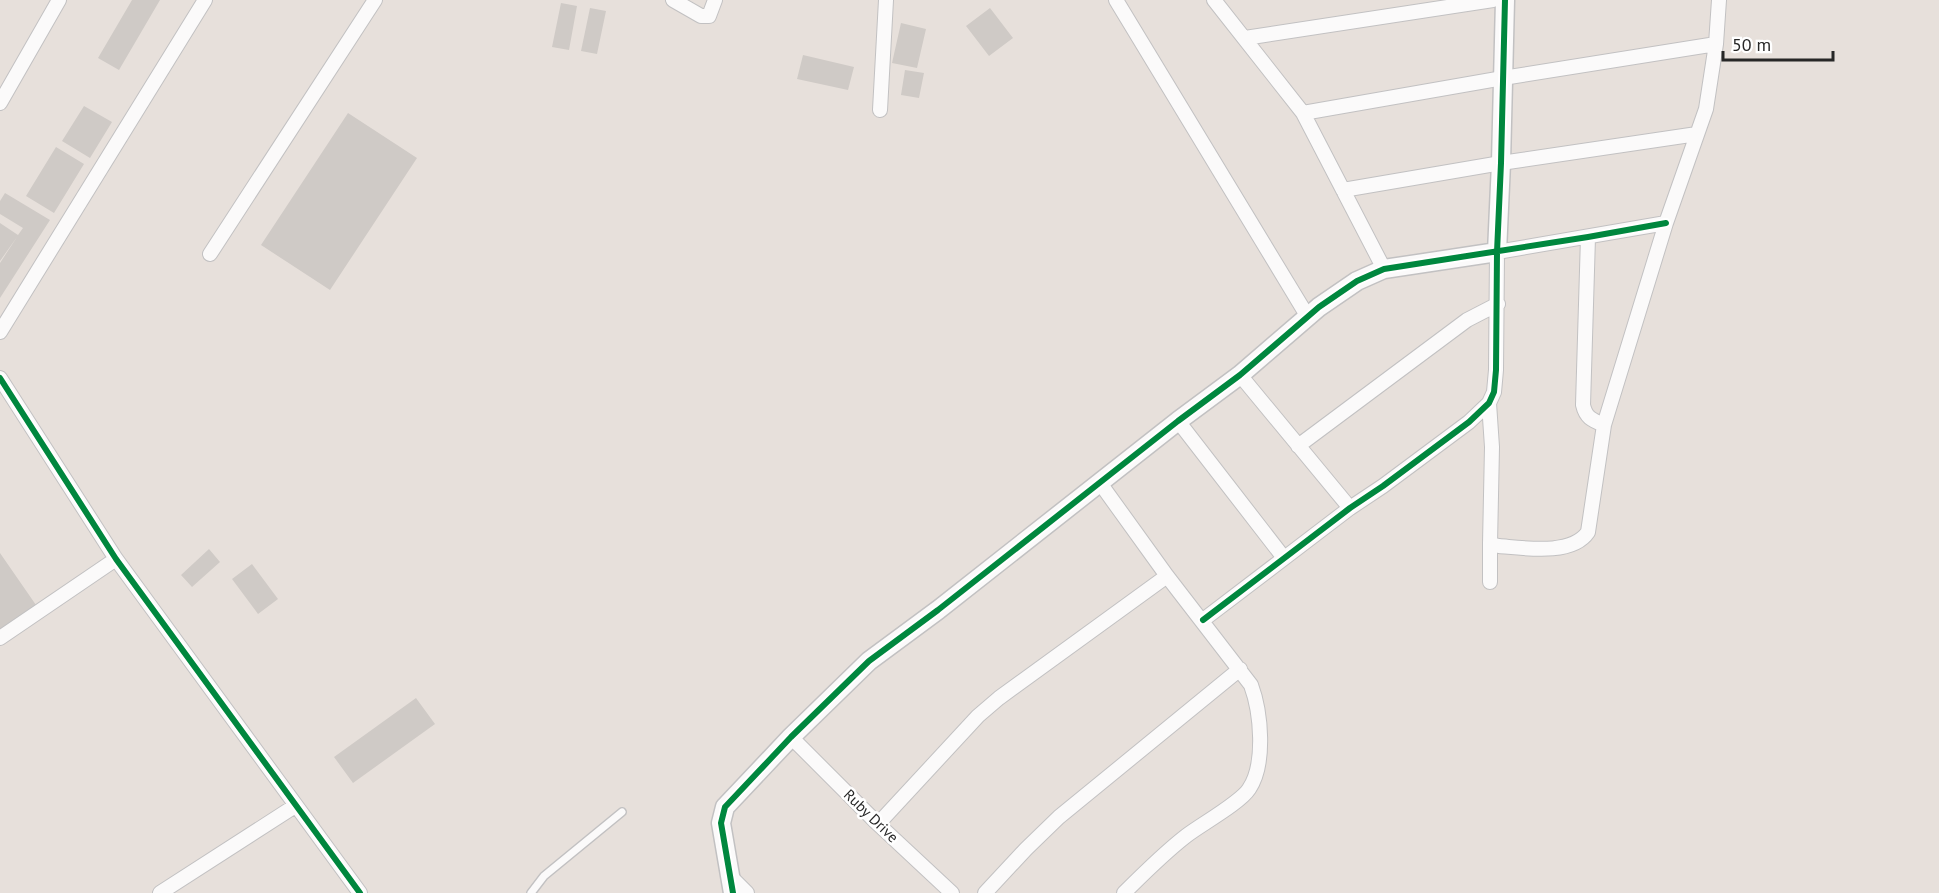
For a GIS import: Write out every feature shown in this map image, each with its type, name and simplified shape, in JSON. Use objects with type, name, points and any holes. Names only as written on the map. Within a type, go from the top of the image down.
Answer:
[{"type":"street","points":[[0,103],[59,0]]},
{"type":"street","points":[[0,332],[206,0]]},
{"type":"street","points":[[210,254],[375,0]]},
{"type":"street","points":[[674,0],[701,16],[709,16],[715,0]]},
{"type":"street","points":[[880,110],[886,0]]},
{"type":"street","points":[[1116,0],[1308,317]]},
{"type":"street","points":[[1214,0],[1304,113],[1384,269]]},
{"type":"street","points":[[1245,38],[1493,0]]},
{"type":"street","points":[[1203,620],[1350,508],[1469,422],[1489,403],[1494,392],[1496,370],[1497,252],[1505,0]]},
{"type":"street","points":[[1490,544],[1557,548],[1583,540],[1588,532],[1604,424],[1666,223],[1708,100],[1716,44],[1719,0]]},
{"type":"street","points":[[1304,113],[1716,44]]},
{"type":"street","points":[[1343,190],[1501,163],[1697,134]]},
{"type":"street","points":[[747,893],[731,884],[721,823],[724,807],[791,737],[869,661],[1240,375],[1319,307],[1357,281],[1384,269],[1666,223]]},
{"type":"street","points":[[1588,237],[1583,405],[1589,418],[1604,424]]},
{"type":"street","points":[[1298,446],[1467,320],[1498,304]]},
{"type":"street","points":[[1240,375],[1350,508]]},
{"type":"street","points":[[0,378],[116,559],[360,893]]},
{"type":"street","points":[[1489,403],[1492,447],[1490,582]]},
{"type":"street","points":[[1178,421],[1284,558]]},
{"type":"street","points":[[1100,483],[1167,576],[1240,669],[1254,693],[1260,726],[1256,772],[1249,789],[1185,837],[1124,893]]},
{"type":"street","points":[[0,638],[116,559]]},
{"type":"street","points":[[878,824],[978,716],[999,698],[1167,576]]},
{"type":"street","points":[[985,893],[1059,817],[1240,669]]},
{"type":"street","name":"Ruby Drive","points":[[791,737],[878,824],[952,893]]},
{"type":"street","points":[[160,893],[295,806]]},
{"type":"lane","points":[[531,893],[544,876],[622,812]]},
{"type":"building","points":[[132,0],[160,0],[119,70],[98,58]]},
{"type":"building","points":[[561,3],[577,6],[569,50],[552,47]]},
{"type":"building","points":[[590,8],[606,11],[597,54],[581,51]]},
{"type":"building","points":[[990,8],[1013,38],[989,56],[966,26]]},
{"type":"building","points":[[901,23],[926,29],[917,68],[892,63]]},
{"type":"building","points":[[803,55],[854,67],[848,90],[797,79]]},
{"type":"building","points":[[905,70],[924,73],[919,98],[901,95]]},
{"type":"building","points":[[84,106],[112,122],[90,158],[62,141]]},
{"type":"building","points":[[348,113],[417,158],[330,290],[261,245]]},
{"type":"building","points":[[56,147],[84,164],[54,213],[26,196]]},
{"type":"building","points":[[5,193],[50,220],[0,298],[0,263],[17,237],[0,261],[0,223],[18,235],[23,228],[0,214],[0,201]]},
{"type":"building","points":[[209,549],[220,562],[192,587],[181,575]]},
{"type":"building","points":[[0,553],[36,605],[0,629]]},
{"type":"building","points":[[252,564],[278,599],[258,614],[232,579]]},
{"type":"building","points":[[416,698],[435,724],[353,783],[334,757]]},
{"type":"cycle path","points":[[1203,620],[1350,508],[1469,422],[1489,403],[1494,392],[1496,370],[1497,252],[1505,0]]},
{"type":"cycle path","points":[[733,893],[721,823],[725,807],[791,737],[869,661],[1240,375],[1319,307],[1357,281],[1384,269],[1666,223]]},
{"type":"cycle path","points":[[0,378],[116,559],[360,893]]}]
